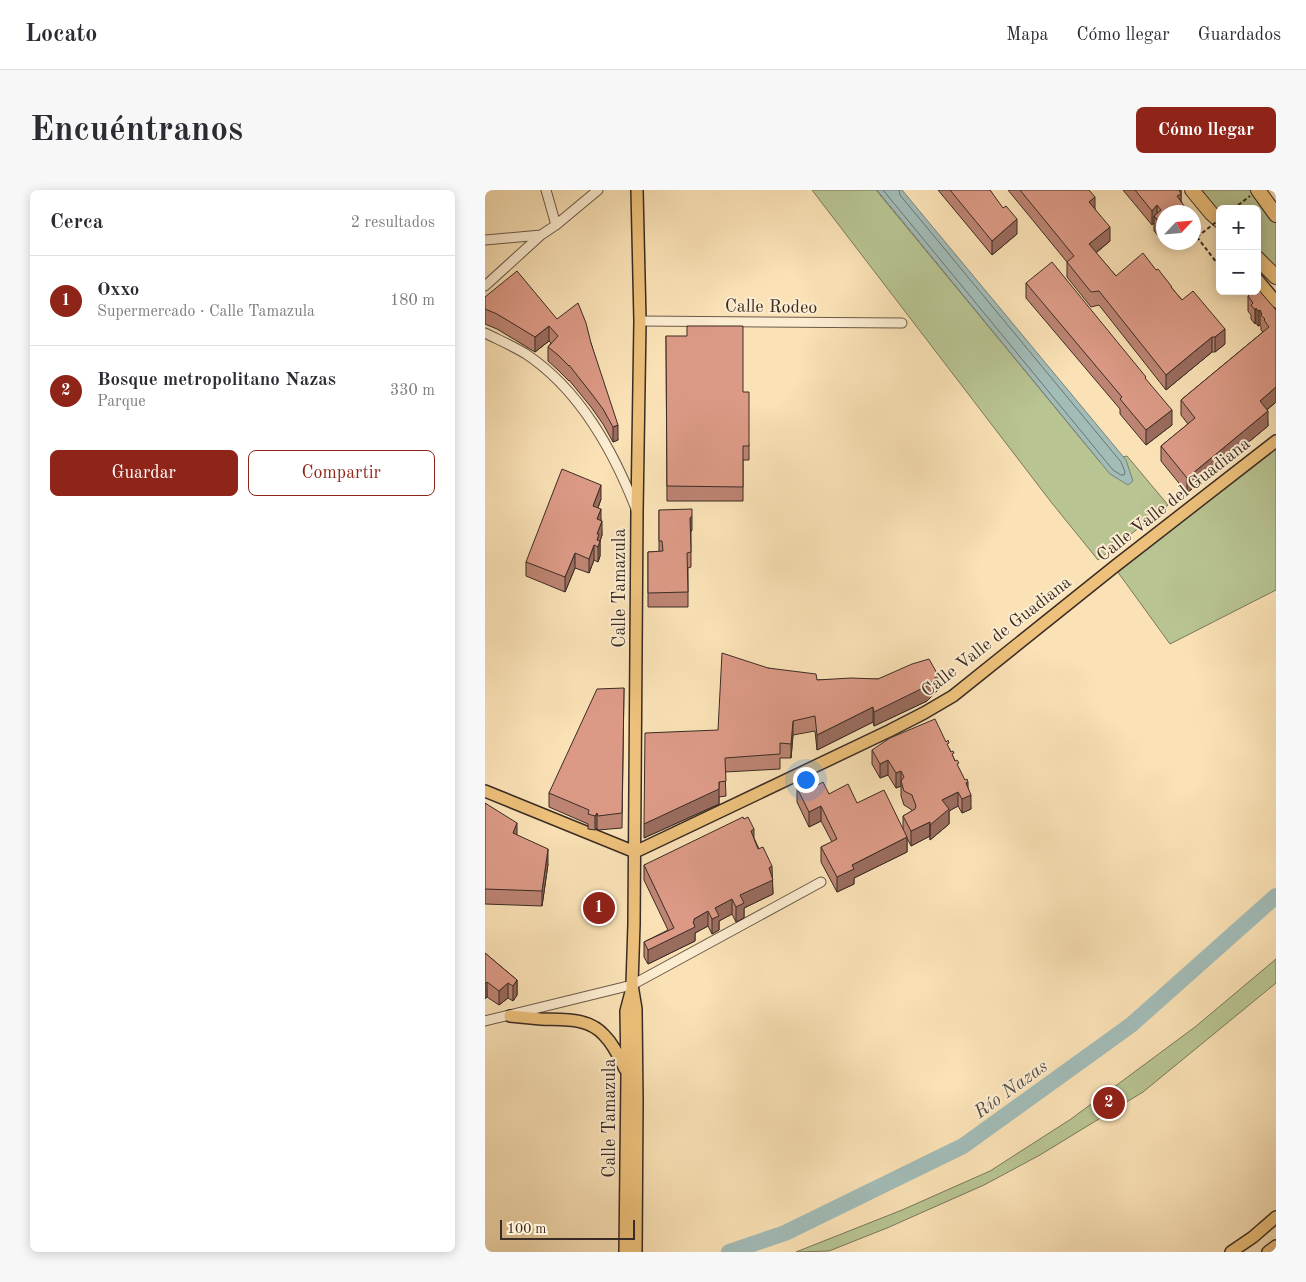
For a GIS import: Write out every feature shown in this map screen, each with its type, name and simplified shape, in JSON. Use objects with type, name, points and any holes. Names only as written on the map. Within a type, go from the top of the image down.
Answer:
[{"type":"highway","points":[[1192,190],[1216,217]]},
{"type":"highway","points":[[1258,194],[1276,215]]},
{"type":"highway","points":[[1261,262],[1276,277]]},
{"type":"main road","name":"Calle Tamazula","points":[[625,1252],[631,1134],[637,1102],[636,1009],[632,986],[640,321],[637,190]]},
{"type":"main road","points":[[1258,194],[1276,208]]},
{"type":"main road","points":[[1261,284],[1276,302]]},
{"type":"main road","name":"Calle Valle del Guadiana","points":[[1091,585],[1276,441]]},
{"type":"main road","name":"Calle Valle de Guadiana","points":[[635,852],[925,713],[953,696],[1091,585]]},
{"type":"main road","points":[[485,791],[635,852]]},
{"type":"main road","name":"Calle Tamazula","points":[[632,986],[626,1010],[627,1074],[636,1252]]},
{"type":"main road","points":[[510,1016],[572,1020],[590,1025],[605,1035],[612,1044],[627,1074]]},
{"type":"main road","points":[[1232,1252],[1276,1217]]},
{"type":"main road","points":[[1269,1252],[1276,1246]]},
{"type":"street","points":[[547,190],[555,225]]},
{"type":"street","points":[[485,286],[541,235],[598,190]]},
{"type":"street","points":[[485,240],[541,235]]},
{"type":"street","name":"Calle Rodeo","points":[[640,321],[902,324]]},
{"type":"street","points":[[485,334],[526,354],[552,374],[577,402],[609,450],[625,481],[637,512]]},
{"type":"street","points":[[485,1021],[632,986],[821,882]]},
{"type":"path","points":[[1240,205],[1258,194]]},
{"type":"path","points":[[1216,219],[1197,237],[1216,262]]},
{"type":"green space","points":[[812,190],[876,190],[1100,462],[1127,456],[1168,505],[1098,560],[1051,502]]},
{"type":"green space","points":[[1195,190],[1256,190],[1276,218],[1276,275],[1261,260],[1261,205],[1216,205],[1216,214]]},
{"type":"green space","points":[[1276,445],[1276,590],[1170,644],[1117,571]]},
{"type":"green space","points":[[1276,959],[1276,983],[1143,1092],[1040,1155],[984,1185],[887,1228],[829,1251],[796,1252],[902,1210],[990,1171],[1071,1119],[1195,1027]]},
{"type":"water","points":[[877,190],[902,190],[1126,460],[1133,481],[1128,485],[1110,474]]},
{"type":"building","points":[[950,190],[990,190],[1003,208],[1006,206],[1017,219],[992,241]]},
{"type":"building","points":[[1020,190],[1089,190],[1095,197],[1089,202],[1110,227],[1089,244],[1116,276],[1143,253],[1182,300],[1193,291],[1225,329],[1215,337],[1212,337],[1166,375],[1099,291],[1091,292],[1067,262],[1074,256]]},
{"type":"building","points":[[1135,190],[1179,190],[1181,194],[1177,196],[1183,205],[1156,205],[1152,211]]},
{"type":"building","points":[[1052,262],[1172,410],[1146,430],[1120,399],[1122,397],[1026,283]]},
{"type":"building","points":[[517,271],[557,319],[578,303],[618,425],[613,427],[603,409],[569,365],[548,347],[558,336],[549,326],[535,337],[497,314],[485,309],[485,297]]},
{"type":"building","points":[[1261,293],[1276,310],[1276,387],[1260,401],[1268,411],[1187,478],[1161,446],[1195,418],[1181,400],[1269,327],[1260,310],[1258,311],[1256,308],[1255,310],[1251,305],[1253,303],[1248,296],[1261,295]]},
{"type":"building","points":[[687,326],[743,326],[743,392],[749,392],[749,446],[743,446],[743,487],[667,486],[666,336],[687,336]]},
{"type":"building","points":[[562,469],[601,485],[593,506],[601,509],[597,519],[602,521],[597,534],[599,534],[597,540],[600,541],[598,547],[594,545],[589,559],[575,553],[565,577],[526,562]]},
{"type":"building","points":[[692,509],[692,516],[690,518],[691,552],[687,553],[688,592],[648,593],[648,552],[663,551],[662,541],[659,541],[659,510]]},
{"type":"building","points":[[722,653],[768,668],[816,674],[817,680],[878,679],[912,664],[929,659],[938,675],[927,686],[874,712],[873,707],[817,735],[815,716],[793,721],[791,744],[780,743],[780,754],[725,758],[726,781],[719,782],[719,789],[644,824],[645,733],[718,730]]},
{"type":"building","points":[[624,688],[622,813],[598,816],[597,813],[595,816],[588,814],[589,810],[549,793],[597,689]]},
{"type":"building","points":[[935,719],[946,742],[948,740],[949,743],[947,744],[951,752],[953,751],[954,753],[952,754],[955,761],[957,760],[959,763],[957,764],[965,780],[967,779],[968,782],[966,783],[971,795],[962,799],[958,792],[942,800],[949,809],[930,825],[930,822],[911,831],[903,816],[915,809],[916,806],[912,795],[904,791],[901,781],[904,777],[901,771],[896,773],[888,760],[880,764],[872,750],[890,738]]},
{"type":"building","points":[[809,782],[812,788],[823,782],[829,794],[848,784],[857,803],[884,790],[907,837],[852,865],[854,869],[837,877],[821,847],[837,839],[821,806],[809,812],[797,788]]},
{"type":"building","points":[[485,803],[517,823],[513,833],[548,849],[542,891],[485,889]]},
{"type":"building","points":[[743,817],[744,819],[748,817],[754,829],[751,831],[758,849],[763,847],[772,866],[769,868],[773,880],[740,895],[744,903],[736,907],[732,899],[715,908],[719,916],[712,919],[708,911],[694,919],[695,927],[648,950],[644,942],[674,928],[644,865]]},
{"type":"building","points":[[485,953],[517,980],[513,986],[508,983],[499,991],[487,982],[485,984]]},
{"type":"waterway","name":"Río Nazas","points":[[729,1252],[785,1233],[963,1146],[1131,1025],[1276,896]]},
{"type":"place","name":"Oxxo","points":[[599,908]]},
{"type":"place","name":"Bosque metropolitano Nazas","points":[[1109,1103]]}]
